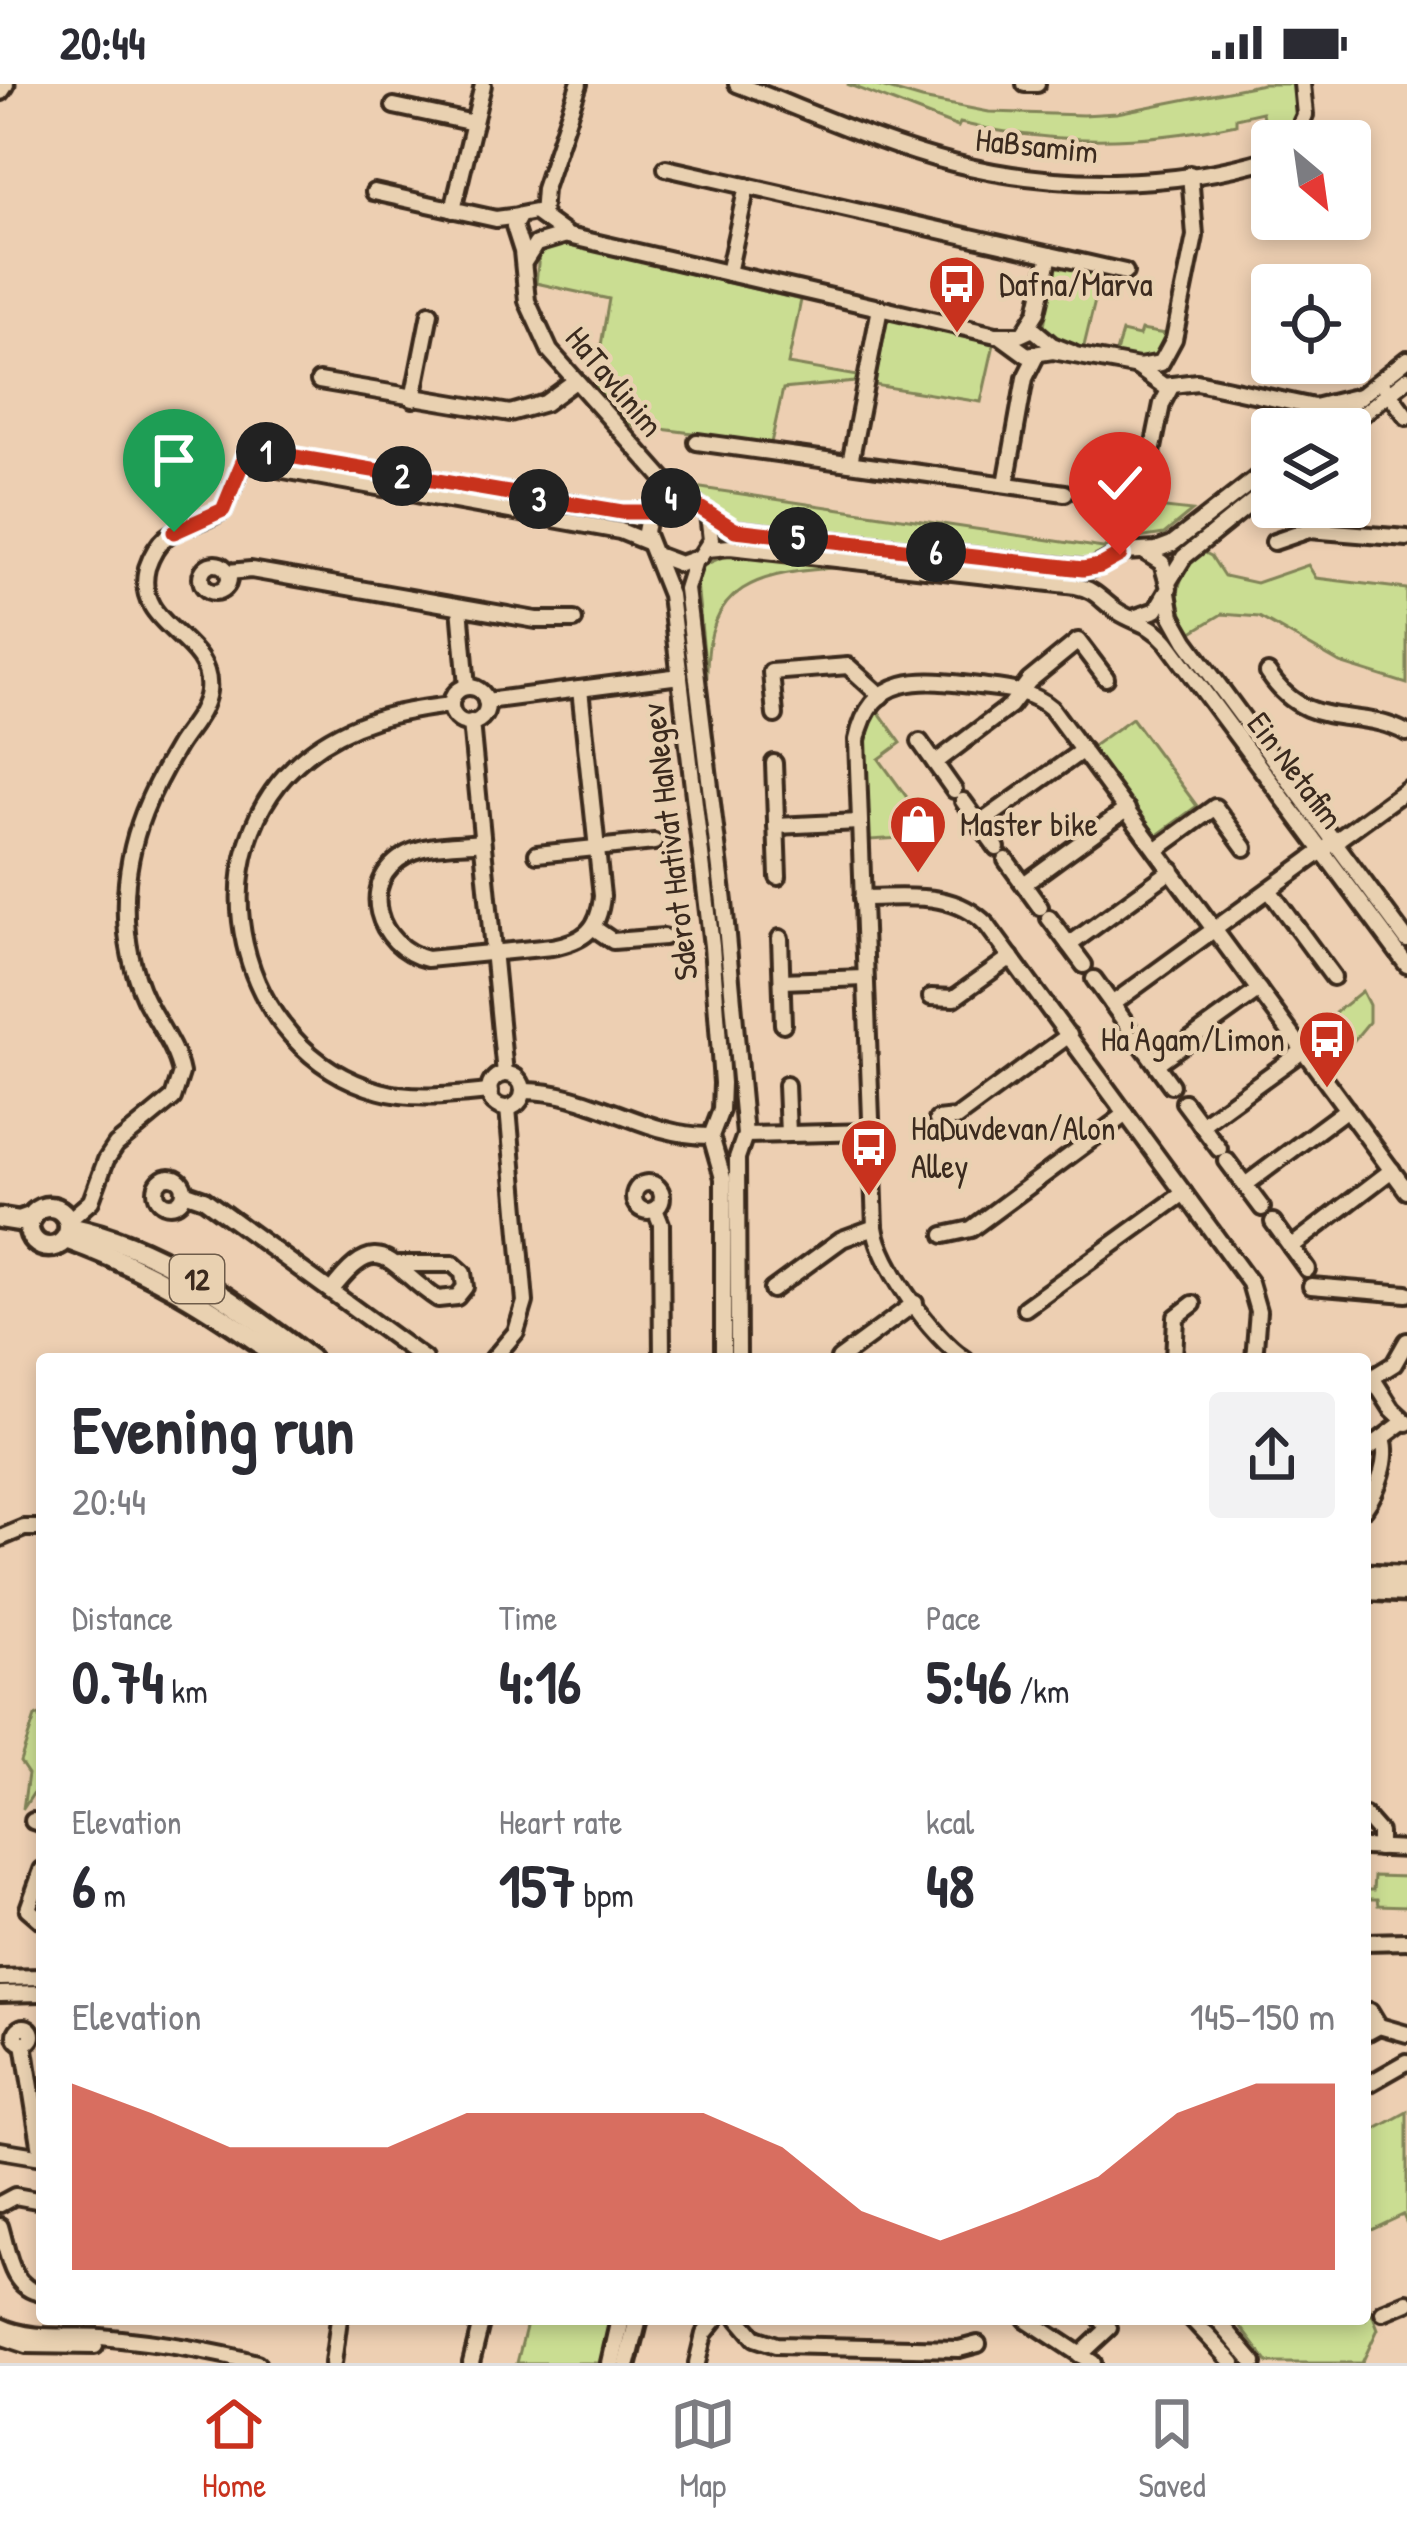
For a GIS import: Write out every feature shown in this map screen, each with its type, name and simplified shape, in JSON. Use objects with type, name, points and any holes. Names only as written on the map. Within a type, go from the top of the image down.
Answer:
[{"type":"highway","name":"12","points":[[0,1219],[19,1221],[51,1208],[62,1212],[68,1229],[162,1278],[274,1353]]},
{"type":"highway","points":[[32,1238],[33,1216]]},
{"type":"highway","name":"12","points":[[0,1231],[50,1247],[68,1229]]},
{"type":"highway","name":"12","points":[[68,1229],[100,1233],[170,1264],[302,1353]]},
{"type":"highway","points":[[1371,1574],[1407,1576]]},
{"type":"highway","points":[[1371,1590],[1407,1592]]},
{"type":"main road","points":[[611,2363],[620,2325]]},
{"type":"main road","points":[[627,2363],[636,2325]]},
{"type":"street","points":[[524,268],[539,242],[544,189],[579,84]]},
{"type":"street","name":"HaBsamim","points":[[737,84],[912,151],[993,172],[1086,181],[1190,175],[1251,162]]},
{"type":"street","name":"HaBsamim","points":[[1025,84],[1037,84]]},
{"type":"street","points":[[1301,84],[1303,120]]},
{"type":"street","points":[[453,210],[483,85]]},
{"type":"street","points":[[394,106],[474,123]]},
{"type":"street","points":[[666,168],[1125,272]]},
{"type":"street","points":[[1141,507],[1196,229],[1190,175]]},
{"type":"street","points":[[728,273],[747,186]]},
{"type":"street","points":[[516,236],[522,214],[544,189]]},
{"type":"street","points":[[374,193],[496,219],[522,214],[544,219],[568,236],[1303,405],[1322,407],[1407,379]]},
{"type":"street","points":[[496,219],[526,244],[568,236]]},
{"type":"street","name":"HaTavlinim","points":[[516,236],[527,301],[539,333],[647,461],[688,498]]},
{"type":"street","points":[[1006,484],[1050,255]]},
{"type":"street","points":[[850,463],[880,308]]},
{"type":"street","points":[[413,398],[430,313]]},
{"type":"street","points":[[1364,408],[1407,359]]},
{"type":"street","points":[[319,381],[510,413],[537,407],[575,381]]},
{"type":"street","points":[[1384,387],[1407,417]]},
{"type":"street","points":[[1345,408],[1360,396]]},
{"type":"street","points":[[697,442],[1065,493]]},
{"type":"street","points":[[68,1229],[91,1201],[116,1145],[162,1111],[179,1082],[177,1058],[134,969],[127,886],[142,816],[201,711],[208,684],[198,654],[154,612],[146,576],[154,552],[166,537],[223,510],[248,449],[585,507],[652,510]]},
{"type":"street","name":"HaTavlinim","points":[[647,461],[658,484],[652,510]]},
{"type":"street","points":[[245,463],[620,531],[674,564],[730,547],[1076,586],[1132,616],[1152,613],[1192,549],[1251,503]]},
{"type":"street","points":[[651,549],[645,526],[652,510],[667,499],[688,498],[735,530],[1097,568],[1130,551],[1177,541],[1251,483]]},
{"type":"street","points":[[701,555],[712,530],[708,514]]},
{"type":"street","points":[[1274,542],[1309,530],[1407,538]]},
{"type":"street","name":"Sderot Hativat HaNegev","points":[[651,549],[669,590],[718,1005],[722,1092],[714,1135],[723,1185],[723,1353]]},
{"type":"street","points":[[1143,551],[1162,563],[1168,587]]},
{"type":"street","name":"Sderot Hativat HaNegev","points":[[701,555],[686,589],[727,922],[742,1136],[737,1157],[738,1353]]},
{"type":"street","points":[[1107,600],[1103,580],[1115,558]]},
{"type":"street","points":[[228,572],[250,570],[536,620],[574,620]]},
{"type":"street","name":"Ein Netafim","points":[[1168,587],[1171,612],[1186,641],[1407,965]]},
{"type":"street","points":[[460,607],[467,687]]},
{"type":"street","name":"Ein Netafim","points":[[1132,616],[1151,626],[1171,647],[1407,940]]},
{"type":"street","points":[[935,763],[1010,706],[1078,641],[1106,678]]},
{"type":"street","points":[[775,715],[771,672],[848,666],[881,696]]},
{"type":"street","points":[[1268,673],[1307,709],[1407,733]]},
{"type":"street","points":[[486,701],[680,676]]},
{"type":"street","points":[[958,1353],[885,1261],[874,1227],[857,740],[863,718],[895,687],[918,680],[1021,692],[1051,707],[1407,1191]]},
{"type":"street","points":[[467,687],[480,691],[486,701],[483,716],[471,722],[458,718],[452,705],[455,694],[467,687]]},
{"type":"street","points":[[482,842],[425,848],[404,856],[384,874],[376,908],[395,944],[410,955],[427,958],[572,943],[594,928],[602,896],[580,689]]},
{"type":"street","points":[[452,705],[372,719],[302,758],[279,784],[250,835],[238,889],[238,914],[249,966],[261,992],[293,1040],[322,1064],[379,1091],[405,1096],[490,1092]]},
{"type":"street","points":[[471,722],[505,1075]]},
{"type":"street","points":[[920,742],[1172,1085]]},
{"type":"street","points":[[979,824],[1083,750]]},
{"type":"street","points":[[774,763],[778,877]]},
{"type":"street","points":[[1112,1004],[1407,789]]},
{"type":"street","points":[[1156,850],[1215,807],[1245,848]]},
{"type":"street","points":[[1024,884],[1127,809]]},
{"type":"street","points":[[776,826],[860,822]]},
{"type":"street","points":[[537,854],[654,842]]},
{"type":"street","points":[[1069,945],[1172,870]]},
{"type":"street","points":[[1269,890],[1333,977]]},
{"type":"street","points":[[862,898],[935,898],[956,903],[979,917],[1255,1292],[1255,1353]]},
{"type":"street","points":[[594,928],[613,940],[664,937]]},
{"type":"street","points":[[780,938],[783,1024]]},
{"type":"street","points":[[931,998],[955,998],[1011,957]]},
{"type":"street","points":[[782,981],[865,978]]},
{"type":"street","points":[[1156,1064],[1259,990]]},
{"type":"street","points":[[937,1120],[956,1118],[1069,1035]]},
{"type":"street","points":[[1201,1125],[1304,1049]]},
{"type":"street","points":[[505,1075],[517,1078],[523,1090],[520,1102],[508,1108],[496,1105],[490,1092],[493,1081],[505,1075]]},
{"type":"street","points":[[786,1084],[788,1134]]},
{"type":"street","points":[[523,1090],[567,1094],[666,1132],[714,1135]]},
{"type":"street","points":[[1184,1102],[1262,1208]]},
{"type":"street","points":[[498,1353],[516,1332],[525,1301],[508,1108]]},
{"type":"street","points":[[1245,1185],[1348,1109]]},
{"type":"street","points":[[944,1235],[971,1229],[1126,1114]]},
{"type":"street","points":[[714,1135],[730,1118],[742,1136]]},
{"type":"street","points":[[714,1135],[726,1153],[742,1136],[871,1132]]},
{"type":"street","points":[[1291,1247],[1392,1170]]},
{"type":"street","points":[[184,1192],[204,1199],[416,1353]]},
{"type":"street","points":[[1025,1307],[1184,1193]]},
{"type":"street","points":[[655,1209],[662,1224],[662,1353]]},
{"type":"street","points":[[1273,1222],[1307,1269]]},
{"type":"street","points":[[772,1290],[842,1239],[874,1227]]},
{"type":"street","points":[[331,1292],[363,1258],[379,1256],[399,1264]]},
{"type":"street","points":[[1311,1286],[1407,1294]]},
{"type":"street","points":[[847,1353],[915,1303]]},
{"type":"street","points":[[1174,1353],[1176,1317],[1193,1304]]},
{"type":"street","points":[[1371,1379],[1394,1364],[1407,1341]]},
{"type":"street","points":[[1371,1383],[1406,1422],[1371,1447]]},
{"type":"street","points":[[1371,1498],[1386,1452],[1383,1438]]},
{"type":"street","points":[[0,1538],[36,1528]]},
{"type":"street","points":[[1372,1847],[1407,1849]]},
{"type":"street","points":[[36,1887],[28,1909],[36,1916]]},
{"type":"street","points":[[1371,1942],[1407,1941]]},
{"type":"street","points":[[0,1978],[36,1977]]},
{"type":"street","points":[[0,1994],[36,1993]]},
{"type":"street","points":[[1372,2026],[1407,2034]]},
{"type":"street","points":[[24,2043],[36,2119]]},
{"type":"street","points":[[1371,2083],[1407,2062]]},
{"type":"street","points":[[0,2150],[36,2156]]},
{"type":"street","points":[[0,2204],[15,2196],[36,2199]]},
{"type":"street","points":[[0,2226],[21,2285],[36,2291]]},
{"type":"street","points":[[1383,2312],[1407,2302]]},
{"type":"street","points":[[56,2325],[57,2341]]},
{"type":"street","points":[[333,2363],[339,2325]]},
{"type":"street","points":[[471,2363],[480,2325]]},
{"type":"street","points":[[697,2363],[711,2325]]},
{"type":"street","points":[[744,2325],[755,2338],[776,2345],[958,2348],[978,2344]]},
{"type":"street","points":[[1035,2325],[1086,2359],[1109,2328],[1106,2325]]},
{"type":"street","points":[[1198,2325],[1233,2363]]},
{"type":"street","points":[[1222,2325],[1254,2363]]},
{"type":"street","points":[[0,2326],[57,2341]]},
{"type":"street","points":[[0,2336],[27,2345],[140,2343],[204,2350],[257,2363]]},
{"type":"green space","points":[[847,84],[871,84],[989,112],[1083,115],[1117,113],[1263,84],[1295,84],[1298,109],[1295,120],[1263,120],[1262,112],[1236,118],[1236,124],[1132,138],[1064,138],[960,123],[958,127]]},
{"type":"green space","points":[[550,244],[801,300],[788,364],[857,376],[855,382],[783,389],[771,443],[630,425],[594,386],[609,299],[536,283],[539,254]]},
{"type":"green space","points":[[1054,262],[1102,272],[1083,350],[1059,342],[1044,326]]},
{"type":"green space","points":[[888,318],[994,344],[981,402],[874,385]]},
{"type":"green space","points":[[1141,330],[1165,334],[1156,357],[1145,361],[1115,356],[1122,332],[1139,336]]},
{"type":"green space","points":[[681,485],[1111,546],[1090,560],[1078,560],[738,520]]},
{"type":"green space","points":[[1139,505],[1192,511],[1164,534],[1132,539]]},
{"type":"green space","points":[[1203,552],[1224,576],[1256,583],[1308,565],[1316,578],[1407,589],[1407,684],[1340,663],[1259,617],[1222,614],[1192,632],[1181,610],[1179,589],[1186,570]]},
{"type":"green space","points":[[727,555],[845,567],[787,573],[743,589],[715,623],[707,683],[697,583],[704,565]]},
{"type":"green space","points":[[878,711],[901,743],[879,759],[935,836],[870,840],[864,757]]},
{"type":"green space","points":[[1132,718],[1197,806],[1156,836],[1090,748]]},
{"type":"green space","points":[[1362,991],[1369,1005],[1369,1022],[1350,1045],[1330,1017]]},
{"type":"green space","points":[[35,1717],[36,1789],[23,1809],[28,1774],[20,1762]]},
{"type":"green space","points":[[1374,1876],[1407,1877],[1407,1906],[1378,1905],[1377,1899],[1371,1899]]},
{"type":"green space","points":[[1407,2112],[1407,2224],[1403,2215],[1371,2230],[1371,2132]]},
{"type":"green space","points":[[1371,2311],[1378,2329],[1362,2363],[1268,2363],[1240,2325],[1371,2325]]},
{"type":"green space","points":[[526,2325],[612,2325],[603,2363],[517,2363]]},
{"type":"place","name":"Dafna/Marva","points":[[957,335]]},
{"type":"place","name":"Master bike","points":[[918,875]]},
{"type":"place","name":"Ha'Agam/Limon","points":[[1327,1090]]},
{"type":"place","name":"HaDuvdevan/Alon Alley","points":[[869,1198]]},
{"type":"route","points":[[174,532],[223,510],[248,449],[622,512],[650,512],[678,496],[698,502],[735,530],[1083,569],[1120,555]]}]
